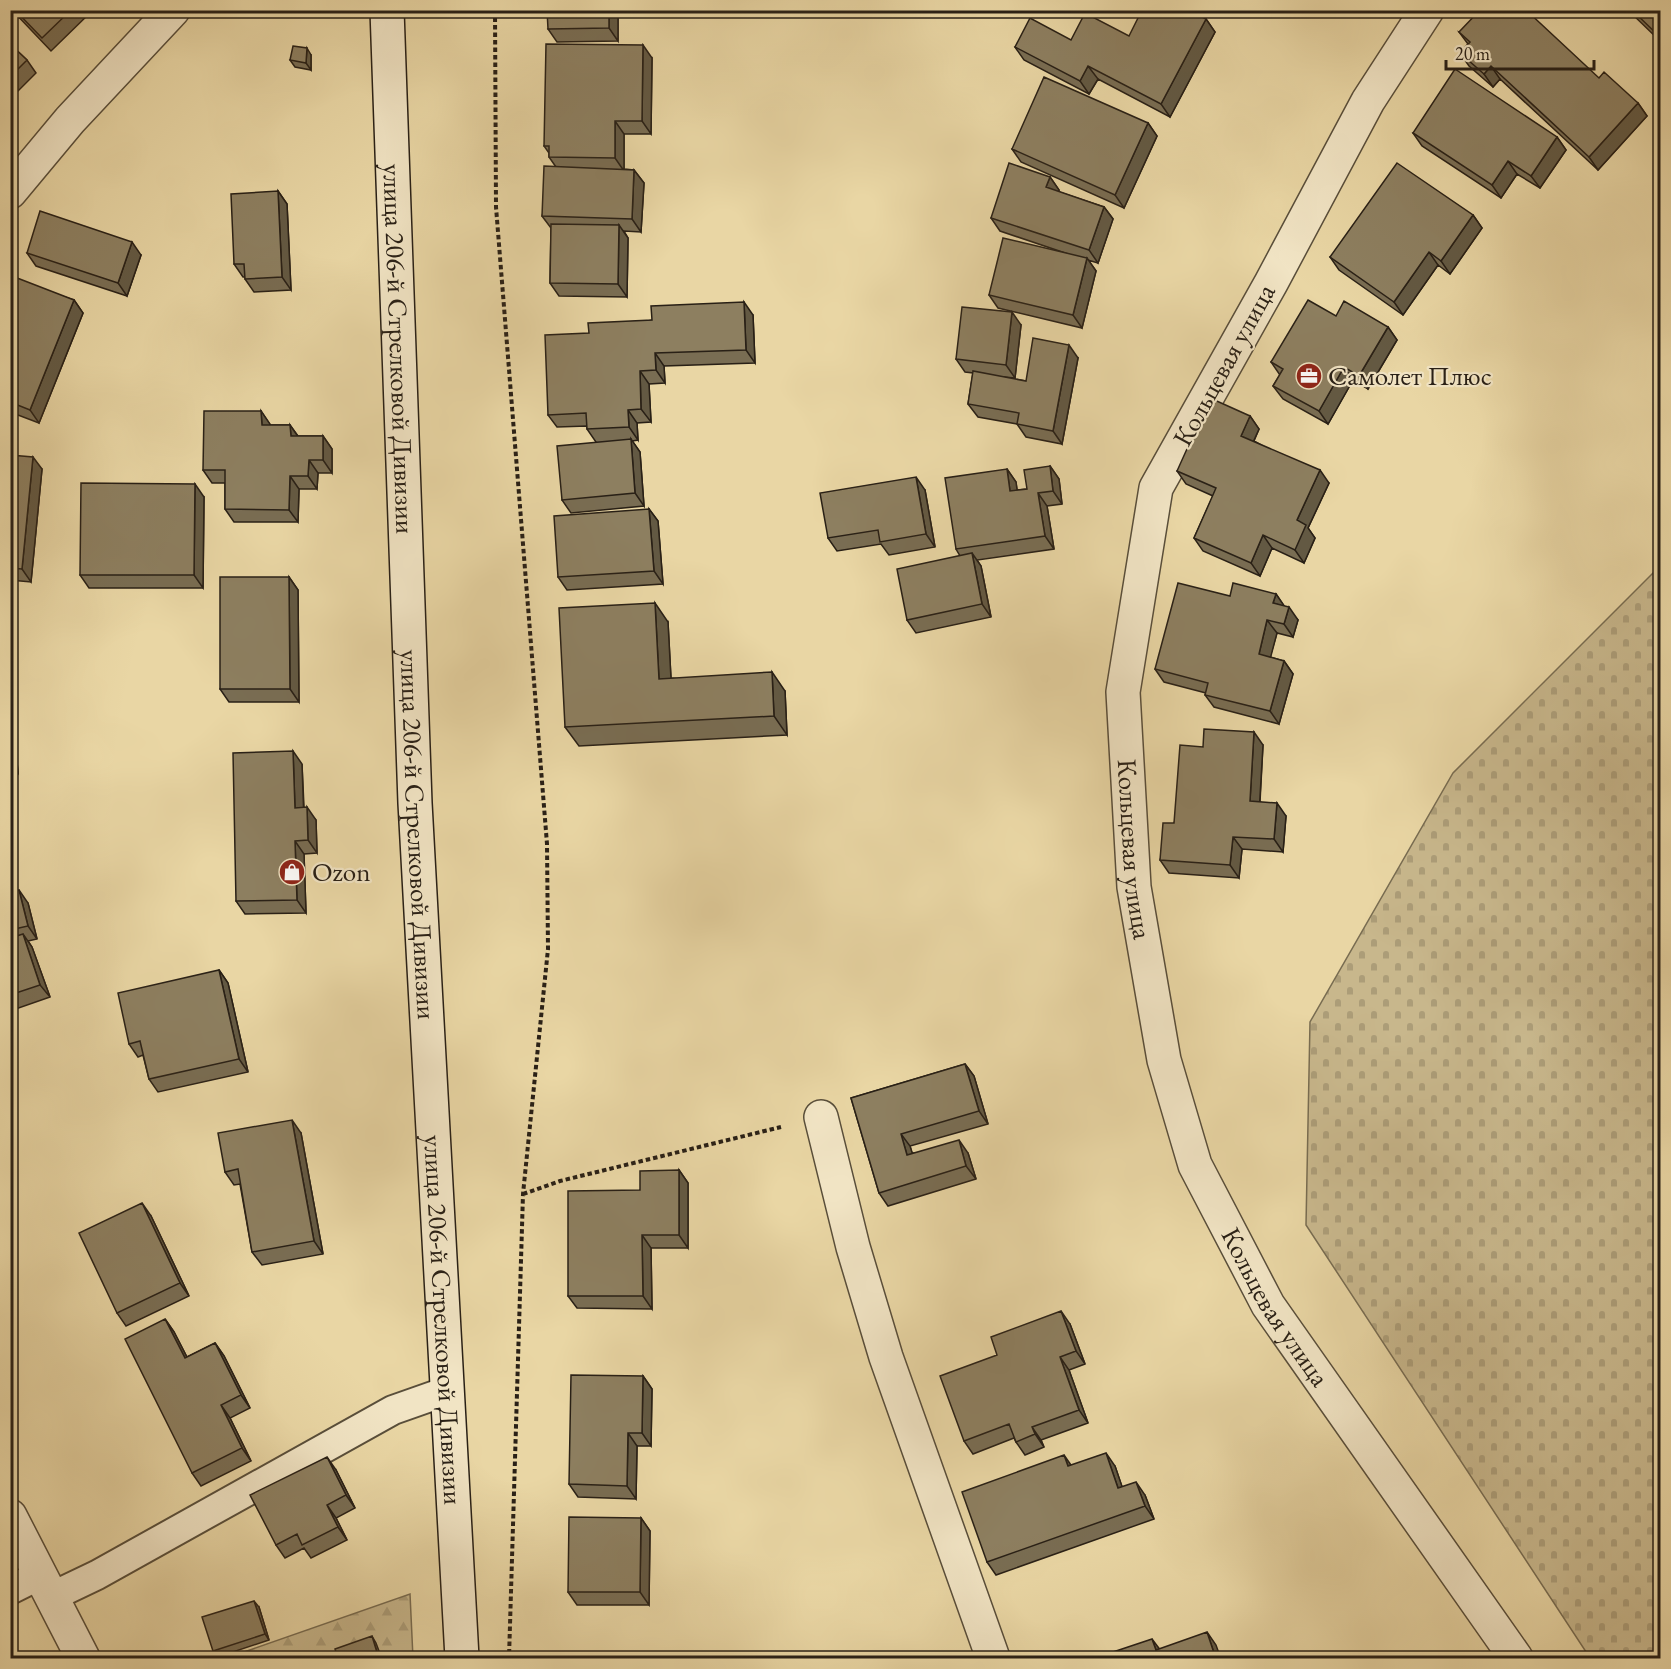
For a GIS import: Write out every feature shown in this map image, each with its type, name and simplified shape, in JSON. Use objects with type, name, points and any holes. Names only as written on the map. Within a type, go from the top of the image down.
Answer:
[{"type":"street","points":[[10,192],[70,120],[173,10]]},
{"type":"street","name":"улица 206-й Стрелковой Дивизии","points":[[387,10],[415,803],[462,1659]]},
{"type":"street","name":"Кольцевая улица","points":[[1427,10],[1368,101],[1156,488],[1123,692],[1123,704],[1134,887],[1164,1060],[1195,1165],[1268,1305],[1516,1659]]},
{"type":"street","points":[[821,1117],[853,1247],[886,1357],[993,1659]]},
{"type":"street","points":[[10,1516],[83,1659]]},
{"type":"lane","points":[[10,1590],[45,1586],[97,1575],[393,1410],[447,1391]]},
{"type":"path","points":[[495,10],[496,207],[548,844],[548,949],[523,1194],[509,1659]]},
{"type":"path","points":[[523,1194],[560,1181],[821,1117]]},
{"type":"green space","points":[[1660,566],[1660,1658],[1590,1658],[1306,1225],[1310,1022],[1453,773]]},
{"type":"green space","points":[[410,1594],[413,1658],[227,1658]]},
{"type":"building","points":[[15,10],[71,10],[42,38]]},
{"type":"building","points":[[547,10],[609,10],[609,28],[548,29]]},
{"type":"building","points":[[1142,10],[1189,10],[1206,19],[1161,104],[1088,66],[1080,81],[1015,47],[1030,18],[1071,40],[1085,13],[1129,36]]},
{"type":"building","points":[[1480,10],[1526,10],[1599,78],[1604,72],[1638,103],[1589,157],[1491,66],[1484,74],[1460,53],[1470,42],[1459,32]]},
{"type":"building","points":[[1632,10],[1660,10],[1660,37]]},
{"type":"building","points":[[10,44],[27,60],[10,77]]},
{"type":"building","points":[[546,44],[643,45],[642,121],[615,121],[615,158],[549,157],[549,146],[544,146]]},
{"type":"building","points":[[293,46],[307,48],[306,63],[290,60]]},
{"type":"building","points":[[1455,69],[1557,137],[1531,176],[1508,161],[1492,185],[1413,133]]},
{"type":"building","points":[[1044,77],[1148,123],[1115,195],[1012,149]]},
{"type":"building","points":[[1009,163],[1050,177],[1046,187],[1104,207],[1089,250],[991,218]]},
{"type":"building","points":[[1397,163],[1473,215],[1441,261],[1429,252],[1394,302],[1330,257]]},
{"type":"building","points":[[544,166],[634,170],[632,219],[542,216]]},
{"type":"building","points":[[278,191],[282,277],[245,279],[244,264],[234,264],[231,194]]},
{"type":"building","points":[[40,211],[132,242],[118,283],[27,253]]},
{"type":"building","points":[[551,224],[619,225],[618,284],[550,283]]},
{"type":"building","points":[[1003,238],[1087,258],[1073,315],[989,295]]},
{"type":"building","points":[[12,276],[74,300],[30,410],[10,402],[10,280]]},
{"type":"building","points":[[1308,300],[1336,316],[1344,301],[1388,327],[1359,376],[1344,367],[1319,411],[1273,386],[1283,369],[1271,362]]},
{"type":"building","points":[[744,302],[746,350],[655,353],[656,370],[640,371],[641,409],[628,410],[629,427],[587,429],[586,413],[548,415],[545,335],[589,333],[588,323],[652,320],[651,306]]},
{"type":"building","points":[[962,307],[1012,312],[1006,365],[956,359]]},
{"type":"building","points":[[1033,338],[1069,345],[1053,431],[1017,424],[1019,413],[968,404],[973,371],[1026,381]]},
{"type":"building","points":[[1210,398],[1250,416],[1241,436],[1320,470],[1297,520],[1306,525],[1295,550],[1263,535],[1251,563],[1194,538],[1216,488],[1177,471]]},
{"type":"building","points":[[204,411],[261,411],[262,425],[290,425],[291,436],[323,436],[323,460],[309,460],[308,476],[290,476],[289,510],[225,509],[225,470],[203,470]]},
{"type":"building","points":[[631,439],[635,493],[562,500],[557,446]]},
{"type":"building","points":[[10,455],[33,457],[22,569],[10,568]]},
{"type":"building","points":[[1050,466],[1053,491],[1038,493],[1045,536],[956,549],[945,478],[1007,469],[1010,491],[1027,489],[1024,470]]},
{"type":"building","points":[[916,477],[926,534],[880,542],[878,530],[828,538],[820,493]]},
{"type":"building","points":[[81,483],[195,484],[194,575],[80,575]]},
{"type":"building","points":[[649,509],[654,571],[558,577],[554,516]]},
{"type":"building","points":[[972,553],[982,604],[907,620],[897,569]]},
{"type":"building","points":[[220,577],[289,577],[290,689],[220,689]]},
{"type":"building","points":[[1178,583],[1230,596],[1233,583],[1276,594],[1273,603],[1289,607],[1284,624],[1267,620],[1259,654],[1284,661],[1270,711],[1205,695],[1208,683],[1155,669]]},
{"type":"building","points":[[655,603],[659,679],[772,672],[774,716],[565,727],[559,608]]},
{"type":"building","points":[[1204,729],[1254,732],[1250,801],[1277,803],[1274,839],[1233,837],[1230,865],[1160,860],[1163,823],[1174,823],[1180,745],[1203,747]]},
{"type":"building","points":[[293,751],[295,808],[307,807],[308,840],[295,841],[297,900],[236,901],[233,753]]},
{"type":"building","points":[[19,890],[28,926],[10,930],[10,892]]},
{"type":"building","points":[[23,934],[40,985],[10,995],[10,938]]},
{"type":"building","points":[[219,970],[239,1059],[149,1079],[140,1041],[129,1044],[118,993]]},
{"type":"building","points":[[965,1064],[979,1111],[901,1134],[907,1155],[959,1140],[966,1166],[879,1193],[851,1098]]},
{"type":"building","points":[[292,1120],[314,1241],[252,1252],[238,1169],[225,1172],[218,1133]]},
{"type":"building","points":[[679,1170],[679,1235],[642,1235],[643,1296],[568,1296],[568,1191],[640,1190],[640,1171]]},
{"type":"building","points":[[142,1203],[180,1283],[117,1313],[79,1233]]},
{"type":"building","points":[[1061,1311],[1076,1351],[1060,1357],[1079,1410],[1032,1427],[1035,1434],[1016,1442],[1009,1424],[964,1441],[940,1376],[997,1355],[991,1337]]},
{"type":"building","points":[[165,1319],[185,1358],[215,1343],[241,1395],[221,1405],[242,1448],[192,1473],[125,1339]]},
{"type":"building","points":[[571,1375],[643,1376],[642,1433],[628,1433],[627,1486],[569,1484]]},
{"type":"building","points":[[1106,1453],[1118,1488],[1136,1482],[1145,1506],[987,1562],[962,1492],[1064,1455],[1068,1466]]},
{"type":"building","points":[[327,1457],[346,1495],[327,1505],[338,1527],[302,1545],[297,1534],[276,1545],[250,1495]]},
{"type":"building","points":[[569,1517],[641,1518],[640,1592],[568,1592]]},
{"type":"building","points":[[254,1601],[265,1634],[213,1651],[202,1617]]},
{"type":"building","points":[[1207,1632],[1216,1659],[1092,1659],[1152,1639],[1156,1650]]},
{"type":"building","points":[[372,1636],[379,1659],[338,1659],[335,1649]]},
{"type":"building","points":[[558,1655],[618,1656],[618,1659],[557,1659]]},
{"type":"place","name":"Самолет Плюс","points":[[1309,376]]},
{"type":"place","name":"Ozon","points":[[292,872]]}]
